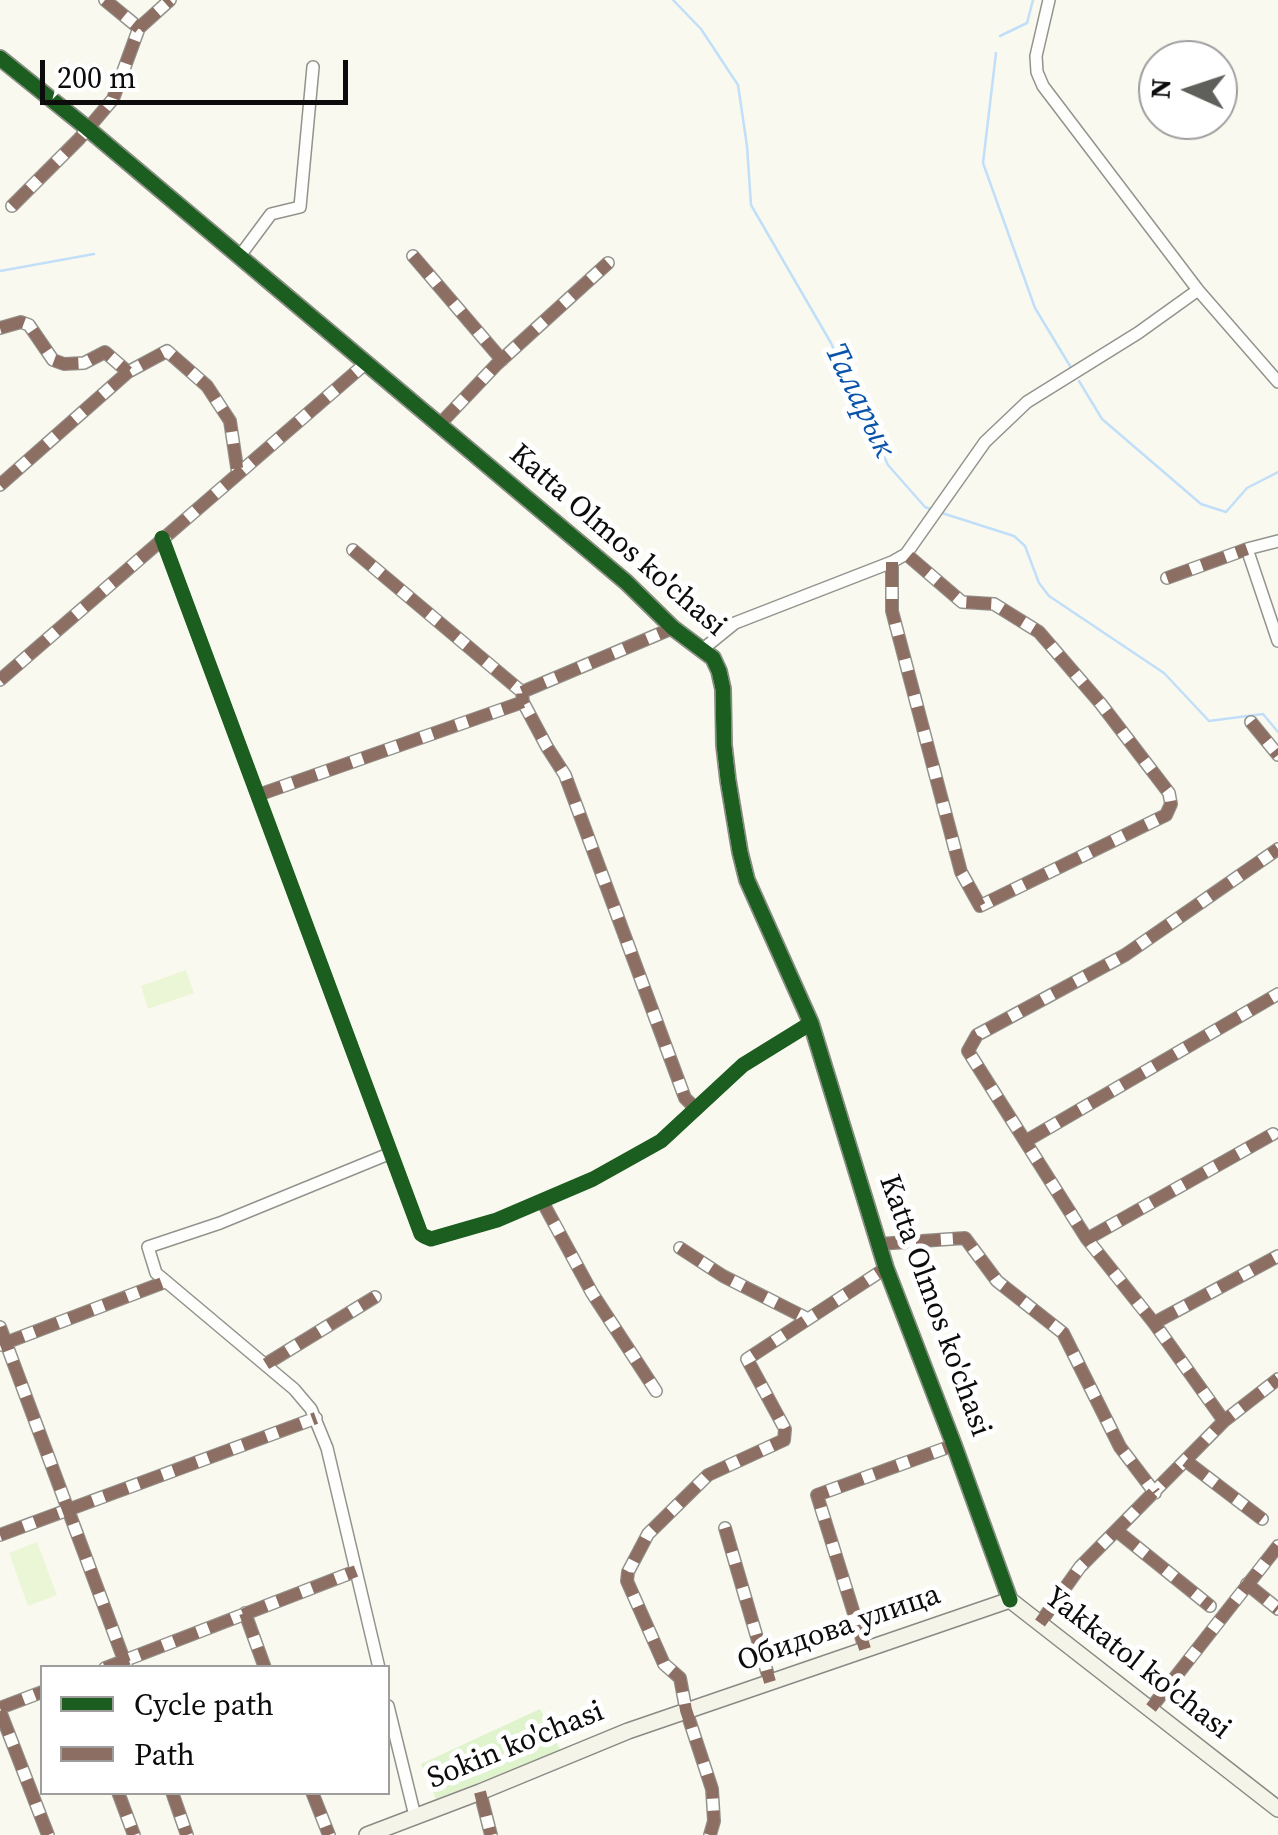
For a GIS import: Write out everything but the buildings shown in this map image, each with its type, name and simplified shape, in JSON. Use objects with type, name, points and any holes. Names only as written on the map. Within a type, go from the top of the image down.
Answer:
[{"type":"street","points":[[105,0],[139,28]]},
{"type":"street","points":[[12,206],[113,99],[139,28],[170,0]]},
{"type":"street","points":[[1050,0],[1036,56],[1039,79],[1198,290],[1278,382]]},
{"type":"street","name":"Katta Olmos ko'chasi","points":[[0,58],[88,128],[713,658],[723,690],[728,780],[747,880],[811,1023],[886,1268],[1010,1600]]},
{"type":"street","points":[[239,257],[271,214],[300,206],[312,67]]},
{"type":"street","points":[[414,256],[502,360]]},
{"type":"street","points":[[439,425],[502,360],[608,263]]},
{"type":"street","points":[[703,650],[735,624],[906,554],[985,442],[1026,402],[1138,333],[1198,290]]},
{"type":"street","points":[[0,328],[20,322],[29,325],[53,360],[64,364],[84,362],[106,352],[128,372]]},
{"type":"street","points":[[0,485],[128,372],[167,350],[207,386],[230,420],[238,474]]},
{"type":"street","points":[[0,680],[365,364]]},
{"type":"street","points":[[162,538],[421,1234],[432,1239],[498,1220],[593,1179],[660,1141],[743,1065],[811,1023]]},
{"type":"street","points":[[1167,578],[1278,541]]},
{"type":"street","points":[[1247,549],[1278,641]]},
{"type":"street","points":[[353,550],[523,697],[547,747],[566,775],[685,1098],[696,1108]]},
{"type":"street","points":[[892,562],[892,611],[961,872],[980,906],[1166,815],[1171,804],[1169,793],[1040,632],[994,604],[962,602],[906,554]]},
{"type":"street","points":[[258,795],[523,697],[673,628]]},
{"type":"street","points":[[1251,722],[1278,755]]},
{"type":"street","points":[[1224,1421],[1154,1323],[1087,1239],[968,1051],[978,1035],[1125,955],[1278,849]]},
{"type":"street","points":[[1026,1141],[1278,994]]},
{"type":"street","points":[[1087,1239],[1274,1134]]},
{"type":"street","points":[[378,1665],[327,1448],[316,1418],[300,1394],[156,1273],[148,1247],[236,1217],[391,1153]]},
{"type":"street","points":[[542,1201],[592,1293],[656,1392]]},
{"type":"street","points":[[878,1244],[965,1238],[997,1282],[1063,1332],[1120,1448],[1155,1492]]},
{"type":"street","points":[[680,1248],[723,1276],[808,1319]]},
{"type":"street","points":[[1154,1323],[1278,1256]]},
{"type":"street","points":[[710,1835],[714,1820],[712,1790],[686,1710],[680,1678],[664,1664],[627,1581],[628,1572],[648,1534],[708,1475],[784,1440],[785,1430],[747,1359],[886,1268]]},
{"type":"street","points":[[3,1344],[165,1282]]},
{"type":"street","points":[[266,1364],[375,1298]]},
{"type":"street","points":[[0,1328],[126,1664],[356,1570]]},
{"type":"street","points":[[1040,1623],[1080,1567],[1224,1421],[1276,1384]]},
{"type":"street","points":[[0,1535],[316,1418]]},
{"type":"street","points":[[865,1649],[817,1495],[954,1445]]},
{"type":"street","points":[[1186,1461],[1262,1520]]},
{"type":"street","points":[[725,1528],[770,1682]]},
{"type":"street","points":[[1117,1531],[1210,1606]]},
{"type":"street","points":[[1151,1708],[1278,1546]]},
{"type":"street","points":[[1247,1584],[1278,1609]]},
{"type":"street","name":"Обидова улица","points":[[686,1710],[1010,1600]]},
{"type":"street","name":"Yakkatol ko'chasi","points":[[1010,1600],[1278,1809]]},
{"type":"street","points":[[245,1613],[264,1665]]},
{"type":"street","points":[[40,1693],[0,1709],[48,1835]]},
{"type":"street","name":"Sokin ko'chasi","points":[[367,1835],[686,1710]]},
{"type":"street","points":[[390,1714],[415,1816]]},
{"type":"street","points":[[480,1792],[491,1835]]},
{"type":"street","points":[[119,1795],[134,1835]]},
{"type":"street","points":[[173,1795],[188,1835]]},
{"type":"street","points":[[313,1795],[328,1835]]},
{"type":"green space","points":[[186,970],[194,993],[148,1009],[141,986]]},
{"type":"green space","points":[[37,1542],[57,1595],[28,1606],[9,1553]]},
{"type":"green space","points":[[540,1709],[561,1751],[436,1799],[421,1764]]},
{"type":"waterway","name":"Таларык","points":[[673,0],[701,29],[738,85],[751,205],[831,343],[888,465],[930,509]]},
{"type":"waterway","points":[[1000,36],[1027,23],[1033,0]]},
{"type":"waterway","points":[[996,53],[983,163],[1035,308],[1070,366]]},
{"type":"waterway","points":[[0,271],[94,254]]},
{"type":"waterway","points":[[1079,381],[1102,419],[1201,504],[1226,512],[1247,488],[1278,472]]},
{"type":"waterway","name":"Таларык","points":[[942,513],[1014,536],[1025,546],[1039,583],[1049,596],[1164,673],[1209,721],[1263,714],[1278,732]]},
{"type":"marked path","points":[[105,0],[139,28]]},
{"type":"marked path","points":[[12,206],[113,99],[139,28],[170,0]]},
{"type":"marked path","points":[[413,256],[502,360]]},
{"type":"marked path","points":[[439,425],[497,364],[608,263]]},
{"type":"marked path","points":[[0,328],[21,322],[29,325],[53,360],[64,364],[84,363],[105,352],[128,372]]},
{"type":"marked path","points":[[0,485],[128,372],[167,351],[207,386],[230,421],[238,474]]},
{"type":"marked path","points":[[0,680],[365,364]]},
{"type":"marked path","points":[[1167,578],[1247,549]]},
{"type":"marked path","points":[[353,550],[522,692],[523,702]]},
{"type":"marked path","points":[[892,562],[892,611],[961,872],[980,906],[1166,815],[1171,804],[1169,793],[1101,704],[1039,632],[994,604],[962,602],[906,554]]},
{"type":"marked path","points":[[522,692],[673,628]]},
{"type":"marked path","points":[[258,795],[523,702],[565,775],[685,1098],[695,1108]]},
{"type":"marked path","points":[[1251,722],[1278,755]]},
{"type":"marked path","points":[[1224,1421],[1154,1323],[1087,1239],[968,1051],[977,1035],[1125,955],[1278,849]]},
{"type":"marked path","points":[[1026,1141],[1278,994]]},
{"type":"marked path","points":[[1087,1239],[1273,1134]]},
{"type":"marked path","points":[[542,1201],[592,1293],[656,1391]]},
{"type":"marked path","points":[[879,1244],[965,1238],[997,1281],[1063,1333],[1120,1447],[1155,1493]]},
{"type":"marked path","points":[[680,1248],[723,1276],[808,1319]]},
{"type":"marked path","points":[[1154,1323],[1278,1256]]},
{"type":"marked path","points":[[710,1835],[714,1821],[712,1789],[686,1710],[680,1678],[664,1664],[627,1581],[628,1572],[648,1534],[708,1475],[784,1440],[785,1429],[747,1359],[886,1268]]},
{"type":"marked path","points":[[0,1345],[165,1282]]},
{"type":"marked path","points":[[266,1364],[375,1297]]},
{"type":"marked path","points":[[0,1327],[126,1665]]},
{"type":"marked path","points":[[1040,1623],[1080,1567],[1224,1421],[1278,1379]]},
{"type":"marked path","points":[[0,1535],[316,1418]]},
{"type":"marked path","points":[[865,1649],[817,1495],[954,1445]]},
{"type":"marked path","points":[[1186,1461],[1262,1519]]},
{"type":"marked path","points":[[725,1528],[770,1682]]},
{"type":"marked path","points":[[1117,1531],[1210,1606]]},
{"type":"marked path","points":[[1151,1708],[1278,1546]]},
{"type":"marked path","points":[[113,1665],[356,1571]]},
{"type":"marked path","points":[[1247,1584],[1278,1609]]},
{"type":"marked path","points":[[245,1613],[264,1665]]},
{"type":"marked path","points":[[0,1708],[40,1693]]},
{"type":"marked path","points":[[0,1711],[48,1835]]},
{"type":"marked path","points":[[480,1792],[491,1835]]},
{"type":"marked path","points":[[119,1795],[134,1835]]},
{"type":"marked path","points":[[173,1795],[187,1835]]},
{"type":"marked path","points":[[313,1795],[329,1835]]},
{"type":"cycle path","points":[[0,58],[713,658],[723,689],[728,780],[747,880],[811,1023],[886,1268],[1010,1600]]},
{"type":"cycle path","points":[[162,538],[421,1234],[431,1239],[497,1220],[593,1179],[661,1141],[743,1065],[811,1023]]}]
